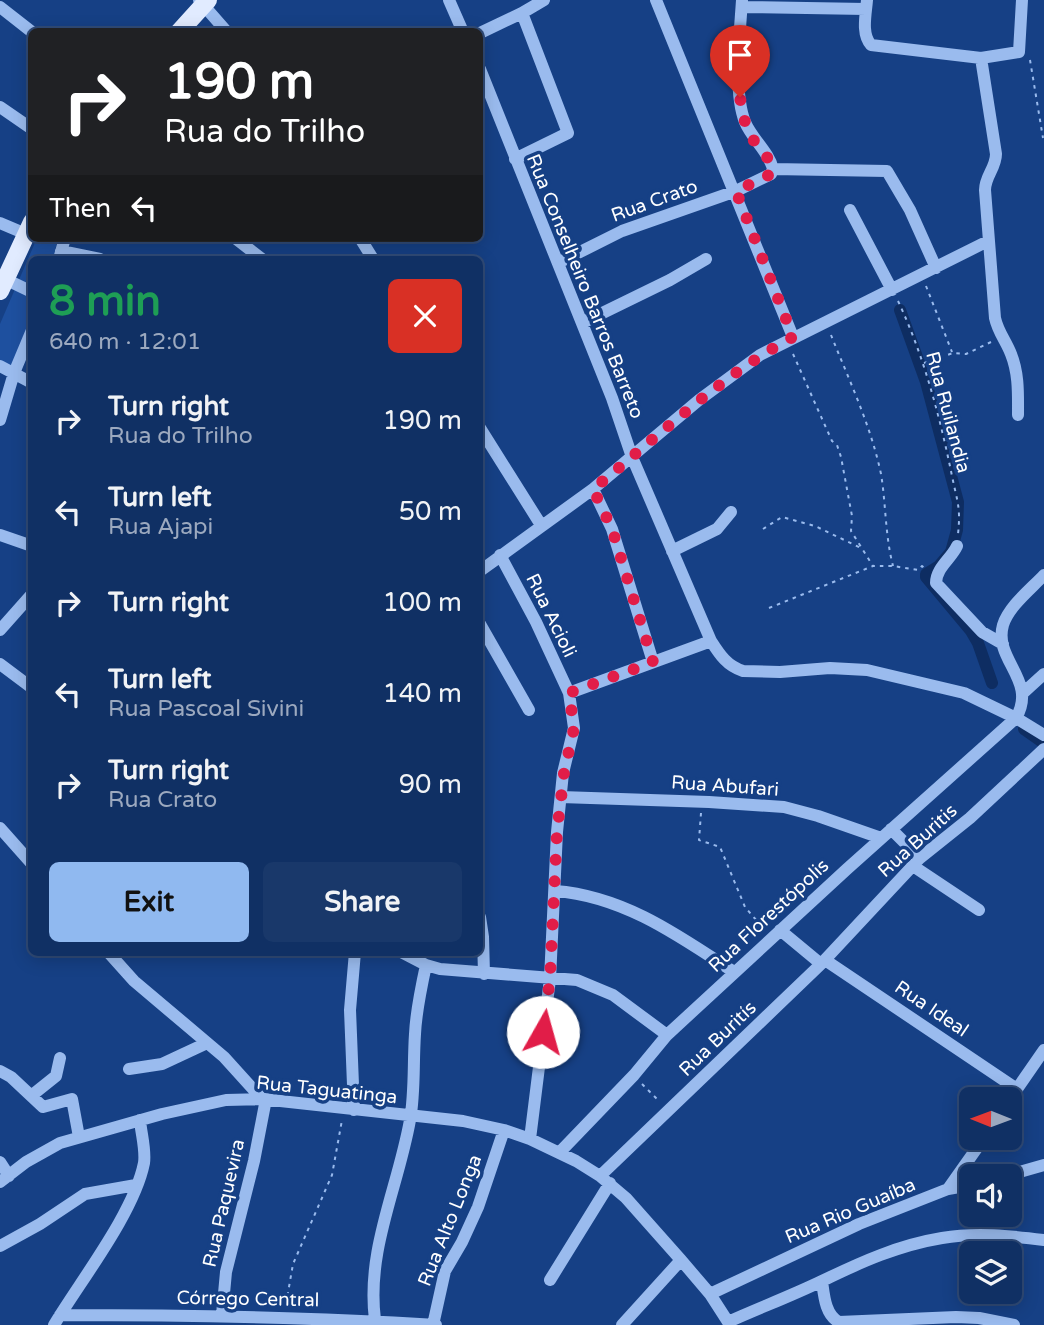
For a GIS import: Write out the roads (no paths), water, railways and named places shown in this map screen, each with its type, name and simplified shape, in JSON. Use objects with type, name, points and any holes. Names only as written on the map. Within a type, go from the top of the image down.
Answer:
[{"type":"main road","points":[[182,28],[204,2]]},
{"type":"main road","points":[[3,285],[28,230]]},
{"type":"street","points":[[449,0],[461,28]]},
{"type":"street","points":[[483,32],[544,0]]},
{"type":"street","points":[[656,0],[736,191],[790,339]]},
{"type":"street","points":[[936,268],[910,210],[887,171],[769,174],[772,164],[752,137],[743,118],[740,97],[742,4],[867,5],[865,33],[866,40],[871,45],[981,58],[1018,52],[1021,0]]},
{"type":"street","points":[[204,2],[224,28]]},
{"type":"street","points":[[0,7],[28,29]]},
{"type":"street","points":[[515,159],[568,133],[522,13]]},
{"type":"street","points":[[981,58],[996,154],[996,162],[985,181],[995,318],[1015,365],[1018,415]]},
{"type":"street","name":"Rua Conselheiro Barros Barreto","points":[[483,77],[582,323],[632,457],[711,641],[732,667],[743,671],[780,672],[830,668],[867,670],[964,693],[1044,735]]},
{"type":"street","points":[[0,107],[28,126]]},
{"type":"street","name":"Rua Crato","points":[[558,263],[622,231],[736,191],[769,174]]},
{"type":"street","points":[[850,210],[892,289]]},
{"type":"street","points":[[0,223],[28,228]]},
{"type":"street","points":[[483,569],[593,489],[760,355],[988,241]]},
{"type":"street","points":[[240,242],[258,256]]},
{"type":"street","points":[[582,323],[670,280],[706,259]]},
{"type":"street","points":[[3,285],[28,291]]},
{"type":"street","points":[[0,420],[14,373],[28,340]]},
{"type":"street","points":[[0,366],[28,381]]},
{"type":"street","points":[[483,433],[541,525]]},
{"type":"street","points":[[593,489],[612,529],[653,662]]},
{"type":"street","points":[[672,551],[717,529],[731,512]]},
{"type":"street","points":[[0,535],[28,545]]},
{"type":"street","points":[[957,545],[935,578],[940,587],[982,632],[1003,644]]},
{"type":"street","name":"Rua Acioli","points":[[500,555],[536,622],[569,693],[574,728],[561,797],[550,979],[530,1139]]},
{"type":"street","points":[[1016,718],[1022,706],[1023,693],[1001,634],[1008,614],[1044,575]]},
{"type":"street","points":[[0,630],[28,598]]},
{"type":"street","points":[[483,629],[529,710]]},
{"type":"street","points":[[569,693],[711,641]]},
{"type":"street","points":[[0,664],[28,685]]},
{"type":"street","points":[[1023,693],[1044,674]]},
{"type":"street","name":"Rua Florestópolis","points":[[559,1153],[634,1076],[667,1035],[886,833],[1016,718]]},
{"type":"street","name":"Rua Buritis","points":[[823,962],[916,862],[970,818],[1044,749]]},
{"type":"street","name":"Rua Abufari","points":[[561,797],[784,807],[886,833]]},
{"type":"street","points":[[0,828],[28,860]]},
{"type":"street","points":[[886,833],[916,862],[979,910]]},
{"type":"street","points":[[555,891],[576,892],[634,911],[681,937],[734,972]]},
{"type":"street","points":[[776,934],[823,962]]},
{"type":"street","points":[[483,937],[484,974]]},
{"type":"street","points":[[111,956],[134,981],[224,1057],[264,1099]]},
{"type":"street","points":[[349,1109],[350,1010],[355,956]]},
{"type":"street","points":[[409,956],[426,965],[484,974],[577,980],[613,995],[667,1035]]},
{"type":"street","name":"Rua Ideal","points":[[823,962],[1003,1087]]},
{"type":"street","name":"Rua Buritís","points":[[550,1280],[605,1180],[668,1111],[823,962]]},
{"type":"street","points":[[375,1320],[373,1280],[378,1246],[401,1169],[411,1117],[418,1005],[426,965]]},
{"type":"street","points":[[130,1069],[162,1064],[207,1043]]},
{"type":"street","points":[[1018,1087],[1044,1051]]},
{"type":"street","points":[[31,1096],[56,1076],[60,1058]]},
{"type":"street","points":[[0,1071],[43,1107],[72,1100],[79,1137]]},
{"type":"street","name":"Rua Taguatinga","points":[[4,1179],[43,1152],[79,1137],[217,1102],[264,1099],[463,1121],[530,1139],[576,1161],[605,1180],[681,1260],[710,1294],[729,1323]]},
{"type":"street","name":"Rua Paquevira","points":[[222,1315],[226,1272],[264,1099]]},
{"type":"street","points":[[57,1320],[115,1228],[136,1185],[145,1161],[140,1120]]},
{"type":"street","name":"Rua Alto Longa","points":[[435,1325],[446,1271],[478,1207],[504,1130]]},
{"type":"street","points":[[948,1189],[976,1150]]},
{"type":"street","points":[[0,1162],[4,1179]]},
{"type":"street","points":[[1022,1172],[1044,1166]]},
{"type":"street","points":[[0,1246],[40,1224],[85,1194],[136,1185]]},
{"type":"street","name":"Rua Rio Guaíba","points":[[710,1294],[859,1224],[959,1187]]},
{"type":"street","points":[[729,1323],[856,1263],[942,1238],[975,1234],[1044,1240]]},
{"type":"street","points":[[622,1325],[681,1260]]},
{"type":"street","points":[[822,1281],[830,1313],[833,1320],[839,1322],[956,1317],[979,1318],[1014,1325]]},
{"type":"street","name":"Córrego Central","points":[[57,1320],[222,1315],[375,1320],[435,1325]]},
{"type":"waterway","points":[[900,310],[926,382],[958,502],[957,530],[951,552],[939,566],[926,574],[926,577],[971,631],[992,683]]},
{"type":"waterway","points":[[1024,729],[1044,743]]}]
